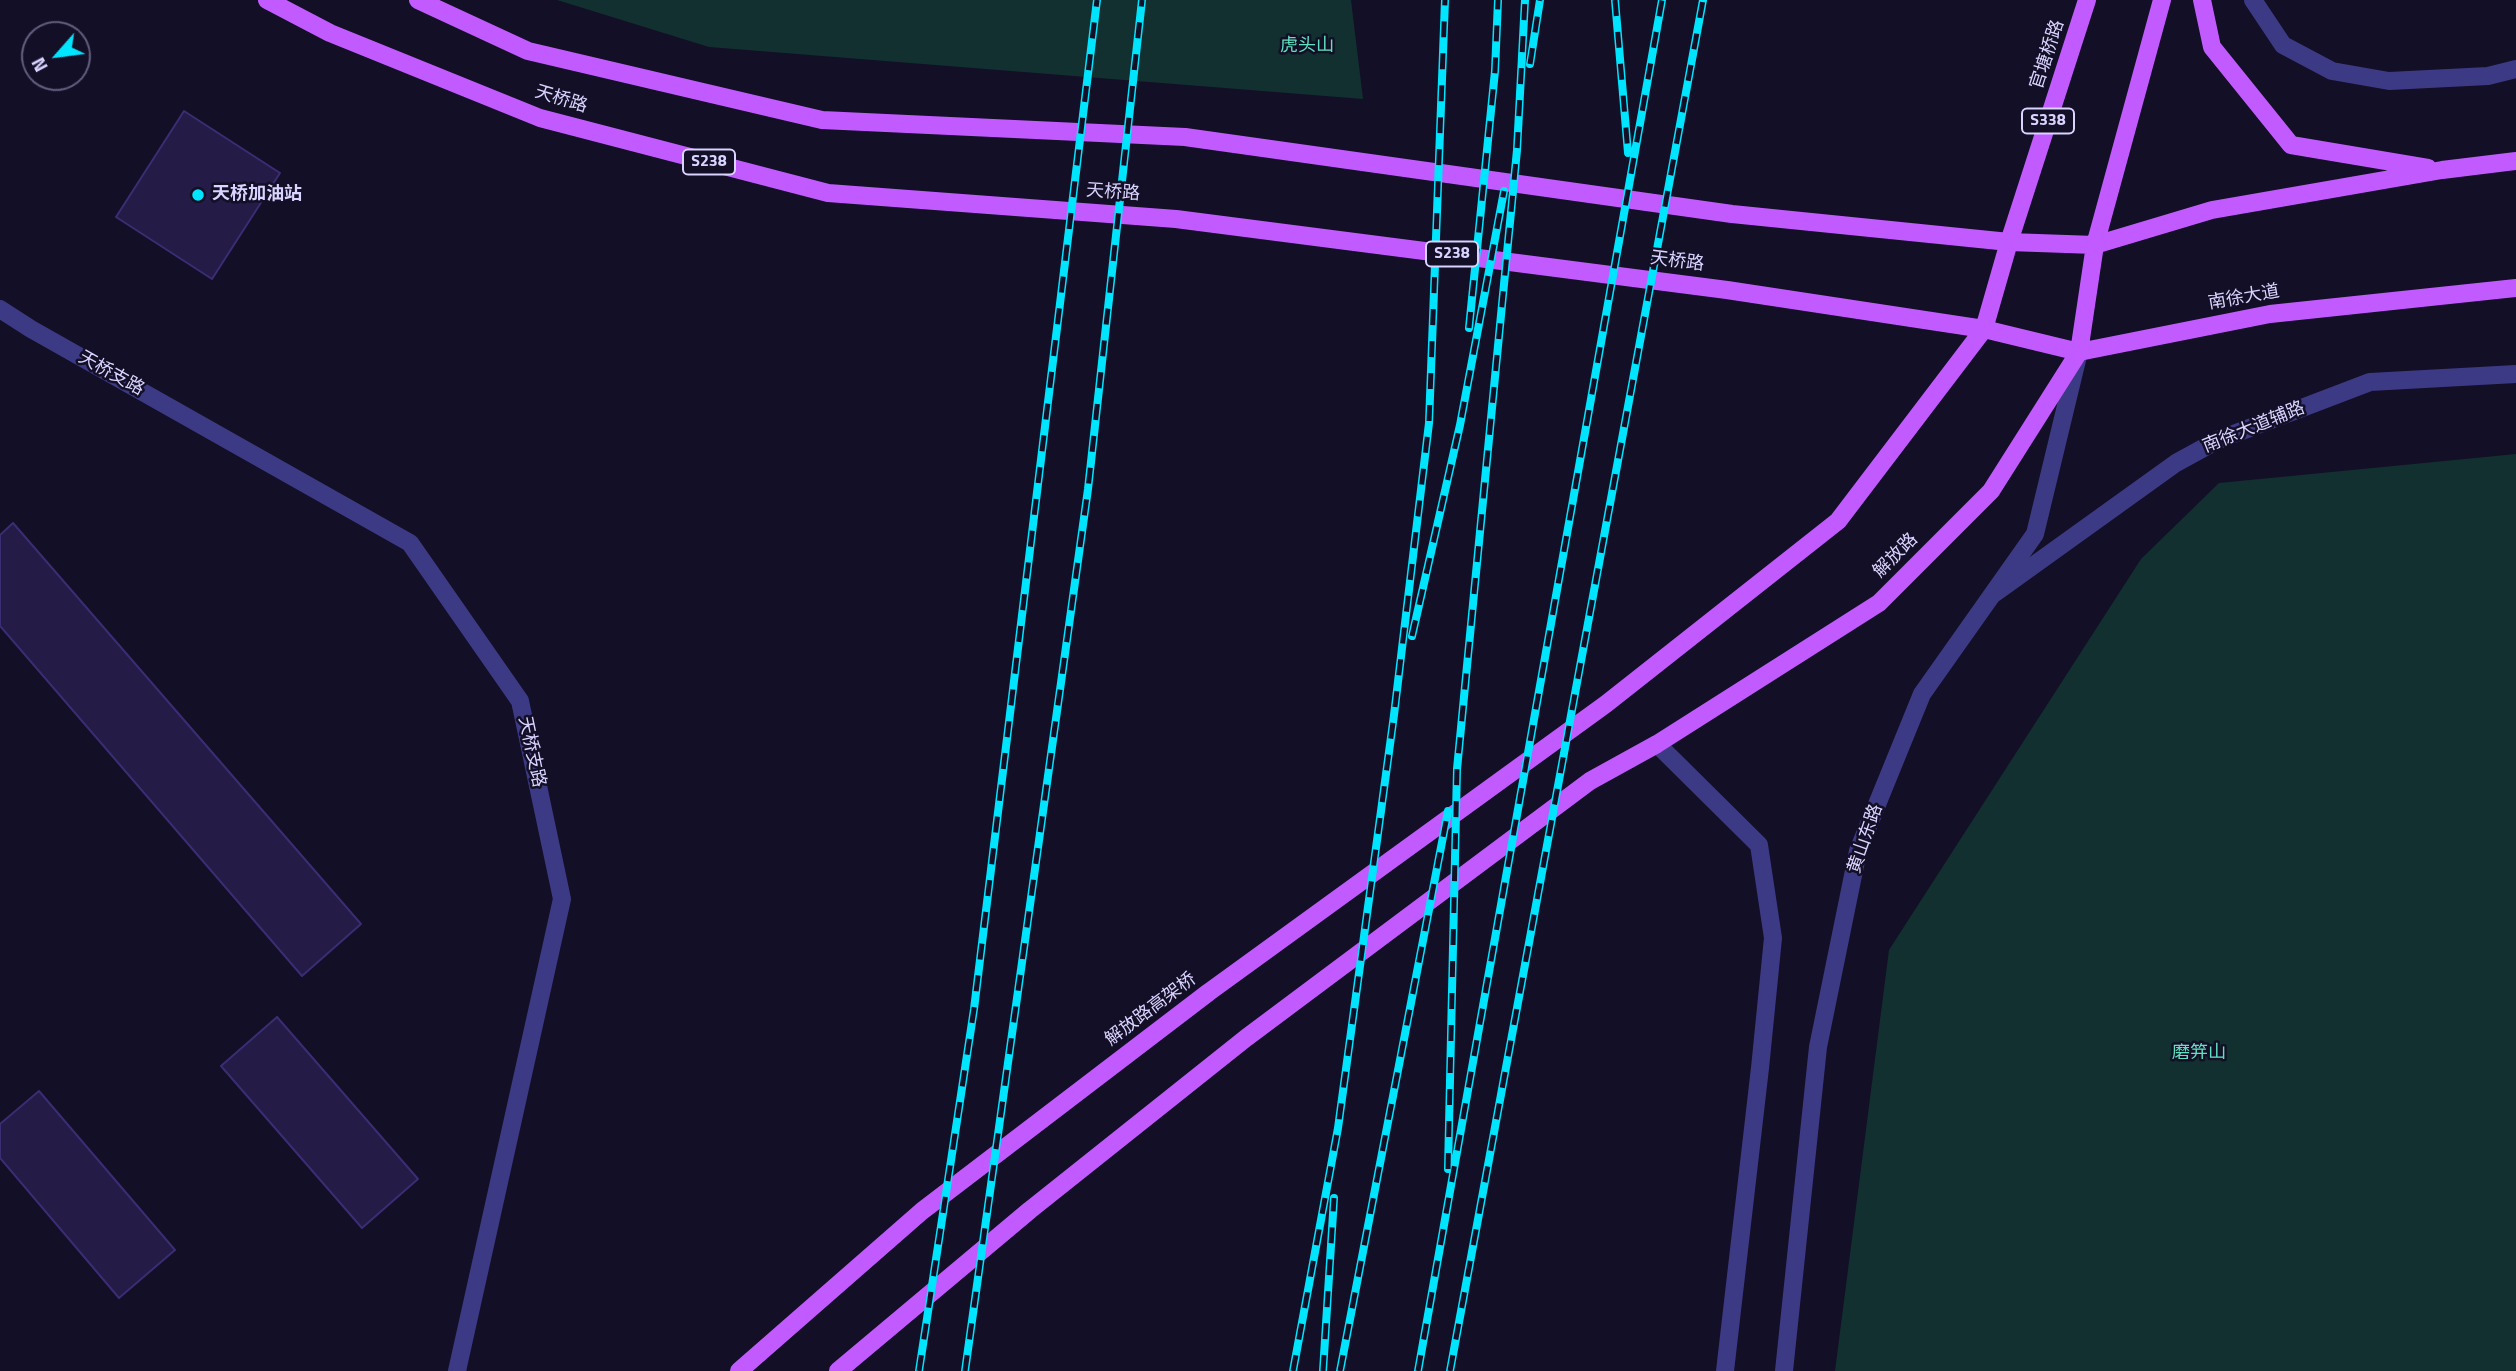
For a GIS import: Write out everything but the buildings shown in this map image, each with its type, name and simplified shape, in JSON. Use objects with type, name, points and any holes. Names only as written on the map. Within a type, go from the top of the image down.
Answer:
[{"type":"main road","name":"天桥路","points":[[267,0],[330,33],[540,118],[828,193],[1176,219],[1727,290],[1984,329]]},
{"type":"main road","points":[[418,0],[528,51],[822,120],[1185,137],[1732,215],[2009,242],[2095,245],[2212,210],[2441,170],[2516,161]]},
{"type":"main road","name":"官塘桥路","points":[[2009,242],[2087,0]]},
{"type":"main road","points":[[2095,245],[2162,0]]},
{"type":"main road","points":[[2202,0],[2212,47],[2291,145],[2441,170]]},
{"type":"main road","points":[[1984,329],[2009,242]]},
{"type":"main road","name":"解放路","points":[[838,1371],[1030,1210],[1245,1038],[1590,782],[1657,744],[1879,603],[1991,491],[2079,352],[2095,245]]},
{"type":"main road","name":"南徐大道","points":[[1984,329],[2079,352],[2270,314],[2516,288]]},
{"type":"main road","name":"解放路高架桥","points":[[739,1371],[922,1211],[1209,992],[1606,704],[1838,521],[1984,329]]},
{"type":"street","points":[[2253,0],[2283,45],[2332,71],[2389,81],[2488,76],[2516,69]]},
{"type":"street","name":"天桥支路","points":[[0,309],[42,336],[410,543],[520,701],[562,899],[457,1371]]},
{"type":"street","name":"黄山东路","points":[[1784,1371],[1818,1047],[1858,851],[1922,694],[2035,534],[2079,352]]},
{"type":"street","name":"南徐大道辅路","points":[[1992,595],[2176,463],[2218,440],[2370,382],[2516,374]]},
{"type":"street","points":[[1657,744],[1759,845],[1773,938],[1725,1371]]},
{"type":"green space","name":"虎头山","points":[[557,0],[1351,0],[1363,99],[709,47]]},
{"type":"green space","name":"磨笄山","points":[[2516,454],[2516,1371],[1835,1371],[1889,950],[2141,559],[2219,483]]},
{"type":"railway","points":[[919,1371],[974,1009],[1097,0]]},
{"type":"railway","points":[[965,1371],[1088,489],[1142,0]]},
{"type":"railway","points":[[1293,1371],[1338,1128],[1394,715],[1429,423],[1445,0]]},
{"type":"railway","points":[[1469,328],[1495,71],[1498,0]]},
{"type":"railway","points":[[1448,1169],[1457,769],[1517,150],[1525,0]]},
{"type":"railway","points":[[1530,64],[1540,0]]},
{"type":"railway","points":[[1615,0],[1628,153]]},
{"type":"railway","points":[[1418,1371],[1662,0]]},
{"type":"railway","points":[[1450,1371],[1703,0]]},
{"type":"railway","points":[[1412,636],[1460,425],[1504,191]]},
{"type":"railway","points":[[1340,1371],[1448,811]]},
{"type":"railway","points":[[1323,1371],[1334,1198]]},
{"type":"place","name":"天桥加油站","points":[[198,195]]}]
